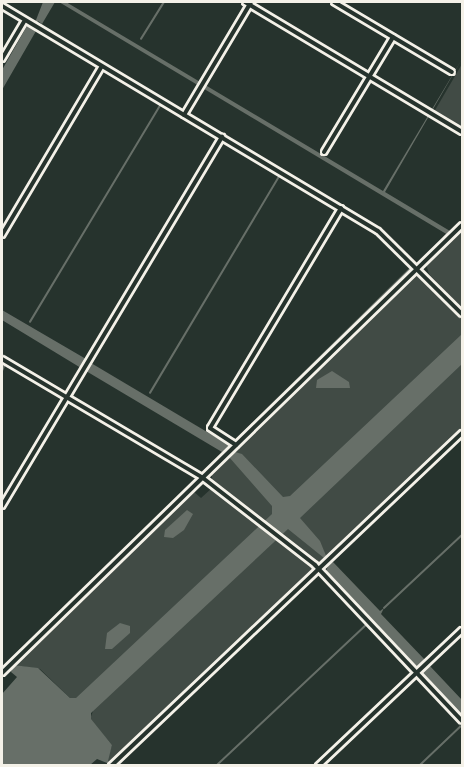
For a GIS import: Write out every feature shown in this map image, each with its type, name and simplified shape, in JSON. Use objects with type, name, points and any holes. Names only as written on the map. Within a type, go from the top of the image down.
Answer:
[{"type":"street","points":[[184,115],[248,2],[462,132]]},
{"type":"street","points":[[334,2],[452,72]]},
{"type":"street","points":[[2,6],[378,231],[462,314]]},
{"type":"street","points":[[2,59],[25,20]]},
{"type":"street","points":[[324,152],[393,37]]},
{"type":"street","points":[[2,235],[102,66]]},
{"type":"street","points":[[2,506],[222,137]]},
{"type":"street","points":[[236,445],[210,428],[341,208]]},
{"type":"street","points":[[2,673],[462,225]]},
{"type":"street","points":[[2,358],[203,478],[257,519],[319,569],[462,721]]},
{"type":"street","points":[[113,763],[462,433]]},
{"type":"street","points":[[318,765],[462,630]]},
{"type":"street","points":[[2,662],[8,666]]},
{"type":"shaded area","points":[[43,2],[55,2],[42,24],[38,21],[33,29],[36,31],[2,90],[2,70],[27,26],[31,28],[36,20]]},
{"type":"shaded area","points":[[59,2],[66,2],[383,191],[462,59],[385,192],[450,231],[455,228],[448,235]]},
{"type":"shaded area","points":[[462,64],[462,129],[434,112]]},
{"type":"shaded area","points":[[462,227],[462,309],[429,274],[426,264]]},
{"type":"shaded area","points":[[416,274],[462,317],[462,432],[321,564],[285,538],[282,541],[315,570],[110,764],[107,761],[112,745],[90,719],[93,711],[70,698],[40,669],[13,665],[193,491],[201,498],[212,488],[256,522],[260,517],[212,480],[212,472]]},
{"type":"shaded area","points":[[2,310],[86,359],[84,363],[88,366],[91,363],[229,445],[228,449],[222,452],[86,371],[83,365],[81,368],[2,320]]},
{"type":"shaded area","points":[[462,334],[462,364],[300,518],[320,541],[329,563],[333,562],[380,611],[384,608],[381,614],[426,661],[423,664],[426,668],[429,665],[462,700],[462,716],[422,673],[424,669],[417,668],[326,571],[329,564],[324,558],[288,529],[91,713],[91,719],[112,745],[108,761],[112,765],[97,759],[90,765],[2,766],[2,694],[17,677],[11,672],[13,665],[38,668],[70,698],[76,698],[272,514],[272,506],[229,457],[235,452],[242,454],[283,497],[290,496]]},
{"type":"shaded area","points":[[332,371],[349,382],[350,388],[316,388],[317,380]]},
{"type":"shaded area","points":[[187,510],[193,514],[184,530],[173,538],[164,537],[165,530]]},
{"type":"shaded area","points":[[120,623],[130,626],[130,633],[112,649],[105,649],[107,633]]},
{"type":"waterway","points":[[141,39],[164,2]]},
{"type":"waterway","points":[[30,322],[160,106]]},
{"type":"waterway","points":[[150,393],[279,177]]},
{"type":"waterway","points":[[234,442],[411,268]]},
{"type":"waterway","points":[[2,371],[5,364]]},
{"type":"waterway","points":[[384,608],[462,535]]},
{"type":"waterway","points":[[216,766],[366,625]]},
{"type":"waterway","points":[[419,766],[460,727]]}]
